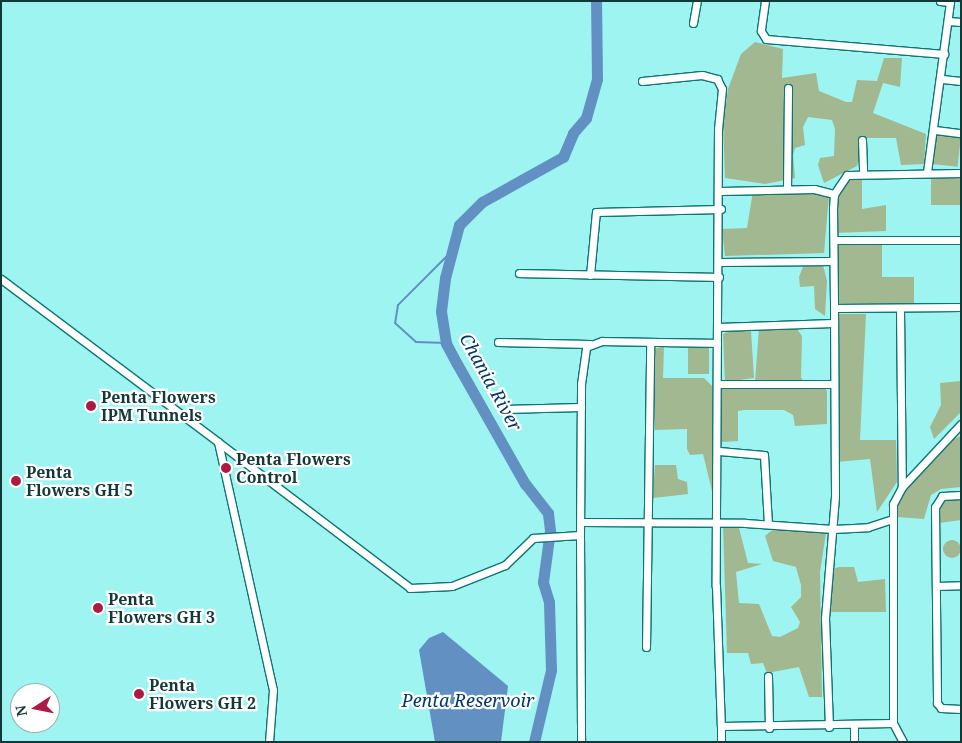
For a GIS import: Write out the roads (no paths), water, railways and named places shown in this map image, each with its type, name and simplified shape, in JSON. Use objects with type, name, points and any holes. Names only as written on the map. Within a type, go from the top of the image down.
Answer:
[{"type":"street","points":[[693,23],[697,1]]},
{"type":"street","points":[[765,1],[761,31],[766,39],[944,54]]},
{"type":"street","points":[[927,172],[942,80],[950,2],[940,1]]},
{"type":"street","points":[[948,21],[961,22]]},
{"type":"street","points":[[642,81],[702,75],[720,84],[721,209],[717,343],[719,384],[719,523],[716,586],[721,742]]},
{"type":"street","points":[[942,80],[961,81]]},
{"type":"street","points":[[787,189],[788,88]]},
{"type":"street","points":[[934,130],[961,133]]},
{"type":"street","points":[[862,140],[863,173]]},
{"type":"street","points":[[829,728],[825,618],[833,529],[834,194],[842,177],[863,173],[961,173]]},
{"type":"street","points":[[721,191],[787,189],[834,194]]},
{"type":"street","points":[[590,275],[596,212],[721,209]]},
{"type":"street","points":[[835,240],[961,240]]},
{"type":"street","points":[[720,262],[833,261]]},
{"type":"street","points":[[519,273],[719,277]]},
{"type":"street","points":[[1,279],[415,590],[452,586],[485,576],[516,557],[533,538],[552,535],[580,535]]},
{"type":"street","points":[[834,308],[961,307]]},
{"type":"street","points":[[900,308],[902,487],[892,519],[896,570],[893,723],[903,742]]},
{"type":"street","points":[[718,327],[834,324]]},
{"type":"street","points":[[498,342],[590,344],[717,343]]},
{"type":"street","points":[[582,742],[580,407],[584,351],[590,344]]},
{"type":"street","points":[[646,647],[648,590],[644,522],[650,344]]},
{"type":"street","points":[[719,384],[834,384]]},
{"type":"street","points":[[504,409],[580,407]]},
{"type":"street","points":[[902,487],[961,424]]},
{"type":"street","points":[[218,442],[273,690],[269,742]]},
{"type":"street","points":[[719,451],[764,455],[768,524]]},
{"type":"street","points":[[961,495],[942,496],[936,501],[936,703],[941,708],[961,709]]},
{"type":"street","points":[[580,522],[768,524],[858,529],[892,519]]},
{"type":"street","points":[[937,586],[961,585]]},
{"type":"street","points":[[768,676],[770,728]]},
{"type":"street","points":[[721,726],[829,728],[893,723]]},
{"type":"street","points":[[854,726],[854,742]]},
{"type":"water","name":"Penta Reservoir","points":[[443,632],[508,686],[501,742],[435,742],[419,650],[429,638]]},
{"type":"waterway","name":"Chania River","points":[[534,742],[551,670],[549,602],[543,582],[550,530],[548,513],[525,484],[457,364],[446,343],[441,311],[445,278],[459,225],[482,202],[563,157],[573,133],[586,118],[597,79],[596,1]]},
{"type":"waterway","points":[[446,257],[398,305],[395,323],[416,342],[446,343]]},
{"type":"place","name":"Penta Flowers IPM Tunnels","points":[[91,406]]},
{"type":"place","name":"Penta Flowers Control","points":[[226,468]]},
{"type":"place","name":"Penta Flowers GH 5","points":[[16,481]]},
{"type":"place","name":"Penta Flowers GH 3","points":[[98,608]]},
{"type":"place","name":"Penta Flowers GH 2","points":[[139,694]]}]
